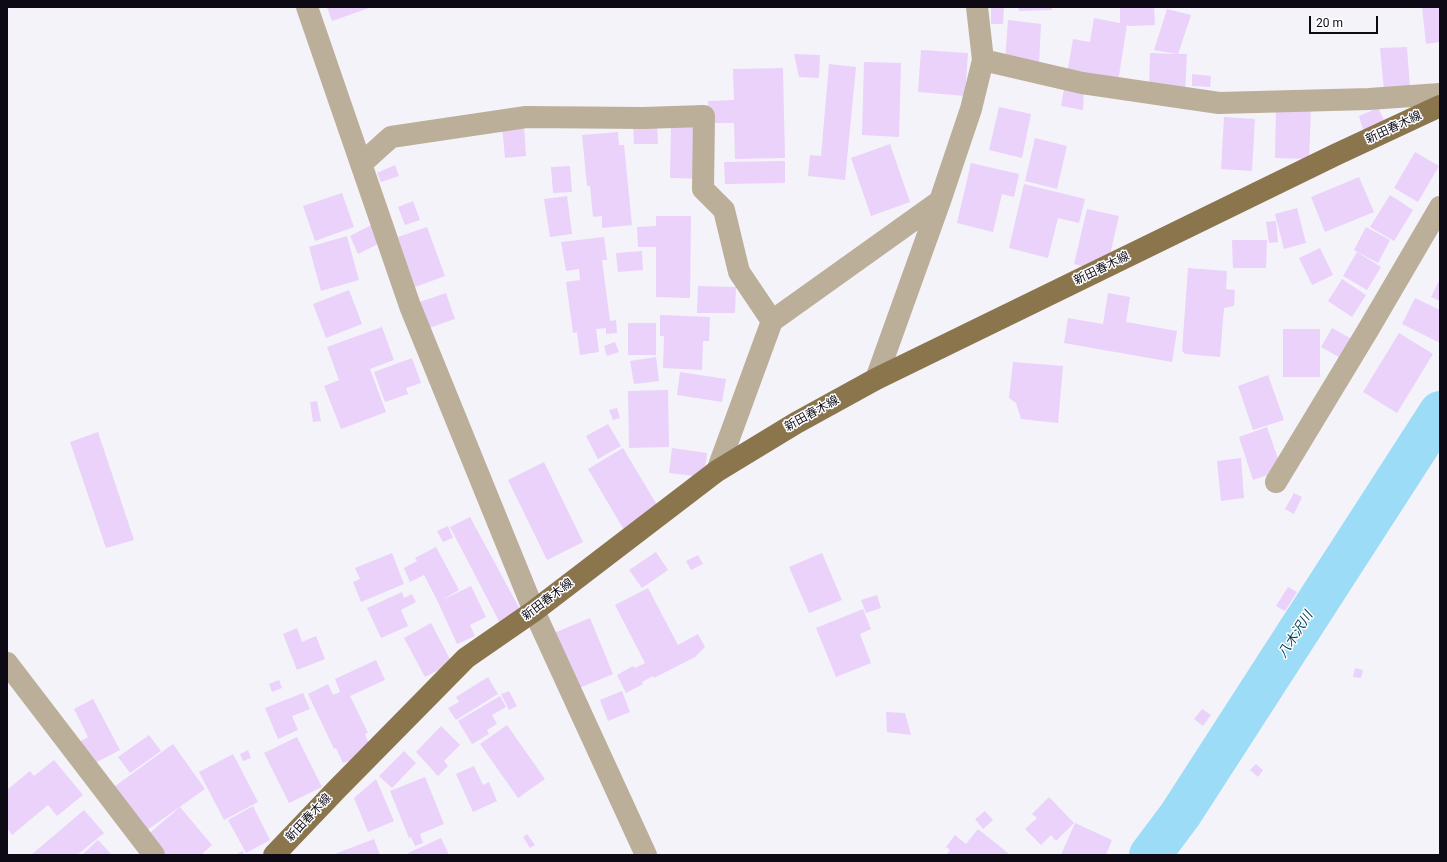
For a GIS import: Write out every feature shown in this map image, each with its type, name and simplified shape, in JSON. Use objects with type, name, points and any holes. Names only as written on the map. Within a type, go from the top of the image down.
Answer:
[{"type":"main road","name":"新田春木線","points":[[274,855],[337,788],[466,658],[534,611],[717,471],[796,423],[876,379],[1335,155],[1440,106]]},
{"type":"street","points":[[307,7],[410,306],[534,611],[646,855]]},
{"type":"street","points":[[876,379],[940,201],[970,109],[983,60],[976,7]]},
{"type":"street","points":[[983,60],[1082,83],[1219,103],[1369,99],[1440,94]]},
{"type":"street","points":[[361,164],[391,137],[526,117],[644,118],[704,116],[703,189],[724,210],[739,272],[772,321]]},
{"type":"street","points":[[717,471],[772,321],[940,201]]},
{"type":"street","points":[[1276,482],[1440,207]]},
{"type":"street","points":[[7,663],[154,855]]},
{"type":"building","points":[[327,7],[372,7],[332,21]]},
{"type":"building","points":[[991,7],[1004,7],[1003,24],[991,24]]},
{"type":"building","points":[[1018,7],[1052,7],[1052,10],[1019,11]]},
{"type":"building","points":[[1120,7],[1154,7],[1155,25],[1127,25],[1117,88],[1066,80],[1073,39],[1090,42],[1094,18],[1120,23]]},
{"type":"building","points":[[1422,7],[1440,7],[1440,42],[1426,44]]},
{"type":"building","points":[[1167,9],[1191,15],[1178,54],[1154,50]]},
{"type":"building","points":[[1008,20],[1041,24],[1039,65],[1005,60]]},
{"type":"building","points":[[1407,47],[1410,88],[1384,90],[1380,48]]},
{"type":"building","points":[[921,50],[968,53],[965,96],[918,92]]},
{"type":"building","points":[[1150,53],[1187,54],[1185,92],[1149,91]]},
{"type":"building","points":[[794,54],[820,55],[819,78],[799,77]]},
{"type":"building","points":[[864,62],[901,63],[899,137],[862,135]]},
{"type":"building","points":[[829,64],[856,67],[845,180],[808,176],[810,155],[821,156]]},
{"type":"building","points":[[783,68],[785,158],[735,159],[734,123],[709,123],[708,101],[734,100],[733,69]]},
{"type":"building","points":[[1192,74],[1211,76],[1210,87],[1192,86]]},
{"type":"building","points":[[1064,89],[1084,91],[1083,110],[1061,106]]},
{"type":"building","points":[[999,107],[1031,114],[1022,158],[989,150]]},
{"type":"building","points":[[1276,108],[1311,109],[1309,159],[1275,158]]},
{"type":"building","points":[[1378,108],[1387,126],[1365,137],[1359,116]]},
{"type":"building","points":[[1224,117],[1255,119],[1252,171],[1221,169]]},
{"type":"building","points":[[633,123],[657,123],[658,144],[634,144]]},
{"type":"building","points":[[524,125],[526,156],[505,158],[502,126]]},
{"type":"building","points":[[671,126],[710,126],[709,179],[670,178]]},
{"type":"building","points":[[618,132],[619,145],[624,145],[632,225],[602,228],[602,216],[593,217],[590,186],[587,186],[582,135]]},
{"type":"building","points":[[1035,138],[1067,146],[1057,189],[1025,181]]},
{"type":"building","points":[[890,144],[910,202],[871,216],[851,158]]},
{"type":"building","points":[[1415,152],[1439,166],[1418,202],[1394,188]]},
{"type":"building","points":[[785,161],[785,183],[725,184],[724,162]]},
{"type":"building","points":[[971,163],[1019,174],[1014,197],[1002,194],[993,232],[957,223]]},
{"type":"building","points":[[395,165],[399,176],[381,182],[377,173]]},
{"type":"building","points":[[570,166],[572,192],[553,193],[551,167]]},
{"type":"building","points":[[1359,177],[1374,212],[1325,232],[1311,197]]},
{"type":"building","points":[[1024,184],[1085,199],[1079,223],[1058,218],[1048,258],[1009,248]]},
{"type":"building","points":[[342,193],[354,227],[315,241],[303,206]]},
{"type":"building","points":[[1390,195],[1413,210],[1394,241],[1370,227]]},
{"type":"building","points":[[567,196],[572,234],[550,237],[544,199]]},
{"type":"building","points":[[413,201],[420,220],[405,225],[398,207]]},
{"type":"building","points":[[1297,208],[1306,243],[1284,249],[1275,214]]},
{"type":"building","points":[[1087,209],[1119,216],[1106,272],[1074,264]]},
{"type":"building","points":[[656,216],[691,216],[690,298],[656,297],[656,247],[638,247],[637,227],[656,226]]},
{"type":"building","points":[[1276,221],[1278,242],[1269,243],[1266,222]]},
{"type":"building","points":[[371,225],[380,243],[358,254],[350,236]]},
{"type":"building","points":[[427,227],[445,276],[415,287],[398,237]]},
{"type":"building","points":[[1366,227],[1390,240],[1378,263],[1354,250]]},
{"type":"building","points":[[347,236],[359,280],[321,291],[309,247]]},
{"type":"building","points":[[604,237],[607,260],[602,260],[610,321],[616,320],[617,333],[606,334],[606,328],[596,329],[599,352],[580,355],[577,332],[573,333],[566,282],[580,280],[579,269],[566,271],[561,242]]},
{"type":"building","points":[[1232,240],[1267,240],[1266,268],[1233,268]]},
{"type":"building","points":[[1320,248],[1333,275],[1312,285],[1299,258]]},
{"type":"building","points":[[642,251],[643,270],[618,272],[616,253]]},
{"type":"building","points":[[1357,252],[1381,267],[1367,290],[1343,276]]},
{"type":"building","points":[[1188,268],[1227,271],[1226,289],[1235,290],[1234,306],[1224,308],[1220,357],[1185,354],[1182,351]]},
{"type":"building","points":[[1342,279],[1366,295],[1352,317],[1328,301]]},
{"type":"building","points":[[1440,279],[1440,301],[1431,297]]},
{"type":"building","points":[[698,286],[736,287],[735,313],[697,313]]},
{"type":"building","points":[[349,290],[362,324],[326,338],[313,304]]},
{"type":"building","points":[[446,293],[455,319],[429,328],[420,302]]},
{"type":"building","points":[[1108,293],[1130,297],[1126,322],[1177,331],[1172,362],[1064,343],[1068,318],[1103,324]]},
{"type":"building","points":[[1415,298],[1440,310],[1440,343],[1402,324]]},
{"type":"building","points":[[660,315],[710,317],[709,341],[703,341],[702,370],[663,368],[664,336],[660,336]]},
{"type":"building","points":[[628,323],[656,323],[656,355],[628,355]]},
{"type":"building","points":[[382,327],[394,360],[370,369],[386,412],[341,429],[324,386],[339,380],[327,347]]},
{"type":"building","points":[[1332,328],[1357,342],[1346,361],[1321,347]]},
{"type":"building","points":[[1283,329],[1320,329],[1320,377],[1283,377]]},
{"type":"building","points":[[1399,333],[1433,354],[1397,413],[1363,392]]},
{"type":"building","points":[[615,342],[619,352],[607,356],[604,346]]},
{"type":"building","points":[[656,357],[659,381],[634,384],[630,361]]},
{"type":"building","points":[[412,358],[421,383],[406,388],[408,394],[385,402],[374,372]]},
{"type":"building","points":[[1013,362],[1063,366],[1058,423],[1021,419],[1016,403],[1009,398]]},
{"type":"building","points":[[680,372],[726,379],[722,402],[677,395]]},
{"type":"building","points":[[1268,375],[1284,420],[1253,430],[1238,386]]},
{"type":"building","points":[[668,390],[669,447],[629,448],[628,391]]},
{"type":"building","points":[[317,401],[321,421],[313,422],[310,402]]},
{"type":"building","points":[[617,408],[620,418],[613,420],[609,410]]},
{"type":"building","points":[[608,424],[621,446],[598,459],[586,436]]},
{"type":"building","points":[[1267,427],[1282,470],[1253,480],[1239,437]]},
{"type":"building","points":[[98,432],[134,540],[106,548],[70,442]]},
{"type":"building","points":[[623,448],[660,510],[624,530],[588,469]]},
{"type":"building","points":[[672,448],[707,453],[704,477],[669,473]]},
{"type":"building","points":[[1241,458],[1244,498],[1221,501],[1217,461]]},
{"type":"building","points":[[544,462],[583,542],[547,560],[508,480]]},
{"type":"building","points":[[1294,493],[1302,497],[1294,514],[1285,509]]},
{"type":"building","points":[[470,517],[522,613],[501,625],[450,527]]},
{"type":"building","points":[[448,526],[453,538],[443,542],[437,531]]},
{"type":"building","points":[[436,547],[459,590],[442,600],[471,586],[486,617],[470,625],[475,636],[457,644],[424,575],[410,582],[404,568],[417,561],[415,558]]},
{"type":"building","points":[[656,552],[668,570],[642,588],[629,570]]},
{"type":"building","points":[[392,553],[404,584],[361,602],[353,582],[360,579],[355,568]]},
{"type":"building","points":[[822,553],[842,600],[809,613],[789,567]]},
{"type":"building","points":[[698,555],[703,564],[691,570],[686,561]]},
{"type":"building","points":[[1288,587],[1297,592],[1285,611],[1276,606]]},
{"type":"building","points":[[648,588],[678,645],[698,634],[705,647],[695,657],[654,678],[653,676],[642,682],[643,684],[626,693],[617,675],[633,666],[635,668],[645,663],[615,605]]},
{"type":"building","points":[[402,592],[404,598],[412,594],[416,602],[401,610],[408,626],[381,638],[367,608]]},
{"type":"building","points":[[877,595],[881,608],[866,613],[861,600]]},
{"type":"building","points":[[863,609],[871,629],[860,634],[871,663],[836,677],[816,628]]},
{"type":"building","points":[[590,618],[613,674],[577,689],[554,633]]},
{"type":"building","points":[[431,623],[452,663],[425,677],[404,638]]},
{"type":"building","points":[[297,628],[302,642],[316,636],[325,659],[297,670],[283,634]]},
{"type":"building","points":[[376,660],[385,680],[350,696],[368,733],[365,734],[371,749],[351,766],[349,761],[343,763],[336,748],[334,749],[308,694],[328,684],[333,695],[340,692],[335,679]]},
{"type":"building","points":[[1355,668],[1363,670],[1361,678],[1353,677]]},
{"type":"building","points":[[488,677],[498,694],[456,720],[448,708],[459,702],[456,697]]},
{"type":"building","points":[[279,680],[282,688],[272,692],[269,684]]},
{"type":"building","points":[[509,691],[517,706],[509,710],[501,694]]},
{"type":"building","points":[[622,691],[630,712],[608,721],[600,700]]},
{"type":"building","points":[[303,693],[310,709],[292,716],[298,730],[278,739],[265,708]]},
{"type":"building","points":[[500,696],[506,707],[492,715],[497,724],[487,730],[489,734],[472,744],[458,721]]},
{"type":"building","points":[[93,699],[120,750],[89,766],[77,743],[88,737],[74,709]]},
{"type":"building","points":[[1202,709],[1211,715],[1203,726],[1194,719]]},
{"type":"building","points":[[886,712],[905,713],[911,735],[887,732]]},
{"type":"building","points":[[507,725],[545,779],[518,798],[480,744]]},
{"type":"building","points":[[441,726],[460,745],[444,761],[448,766],[438,776],[416,752]]},
{"type":"building","points":[[149,735],[161,751],[130,773],[118,757]]},
{"type":"building","points":[[297,737],[322,787],[289,803],[264,753]]},
{"type":"building","points":[[173,744],[205,789],[143,833],[111,789]]},
{"type":"building","points":[[248,750],[251,758],[243,761],[240,754]]},
{"type":"building","points":[[404,751],[416,763],[392,788],[379,776]]},
{"type":"building","points":[[233,754],[258,802],[224,820],[199,772]]},
{"type":"building","points":[[54,760],[83,795],[57,816],[48,805],[12,835],[7,828],[7,790],[30,771],[34,776]]},
{"type":"building","points":[[1256,764],[1263,770],[1258,777],[1250,770]]},
{"type":"building","points":[[474,766],[483,785],[489,782],[497,801],[473,812],[456,774]]},
{"type":"building","points":[[425,777],[444,824],[420,834],[423,843],[415,846],[411,837],[409,838],[390,791]]},
{"type":"building","points":[[376,779],[394,821],[368,832],[354,798]]},
{"type":"building","points":[[1049,797],[1074,823],[1056,841],[1051,835],[1041,845],[1025,829],[1037,818],[1032,814]]},
{"type":"building","points":[[253,806],[270,840],[246,853],[228,820]]},
{"type":"building","points":[[180,807],[212,845],[201,855],[158,855],[144,838]]},
{"type":"building","points":[[84,810],[104,833],[77,855],[31,855]]},
{"type":"building","points":[[985,811],[993,820],[983,829],[975,819]]},
{"type":"building","points":[[1075,823],[1112,840],[1106,855],[1061,855]]},
{"type":"building","points":[[978,829],[1008,853],[1006,855],[946,855],[950,850],[946,847],[955,835],[966,844]]},
{"type":"building","points":[[527,834],[535,845],[530,848],[523,837]]},
{"type":"building","points":[[441,838],[449,855],[409,855],[408,853]]},
{"type":"building","points":[[374,839],[380,855],[332,855]]},
{"type":"building","points":[[98,840],[112,855],[82,855]]},
{"type":"building","points":[[242,851],[245,855],[236,855]]},
{"type":"waterway","name":"八木沢川","points":[[1150,855],[1180,815],[1440,412]]}]
